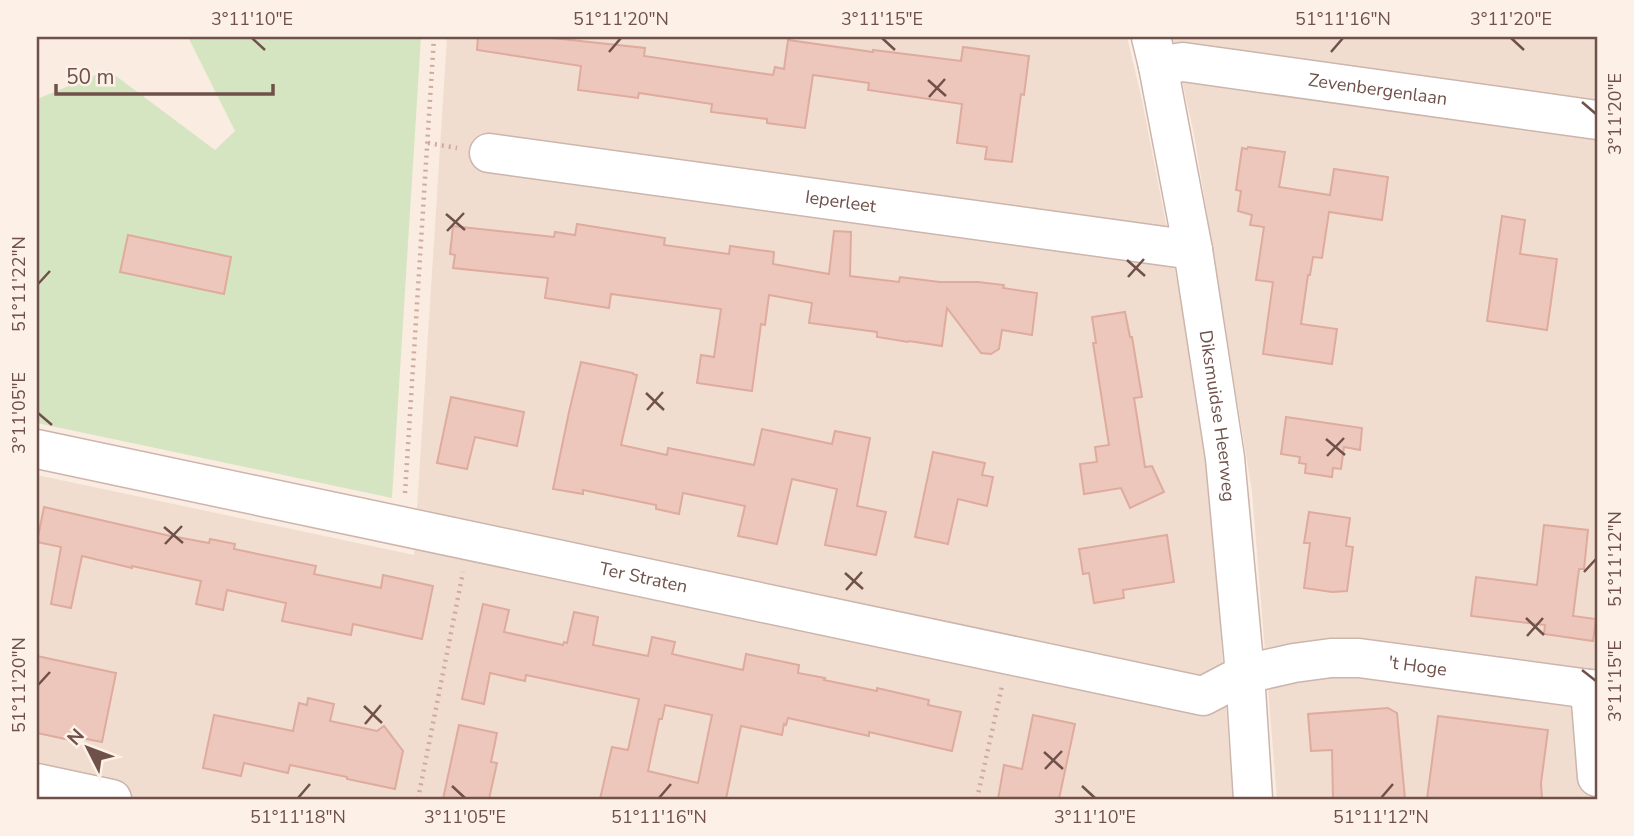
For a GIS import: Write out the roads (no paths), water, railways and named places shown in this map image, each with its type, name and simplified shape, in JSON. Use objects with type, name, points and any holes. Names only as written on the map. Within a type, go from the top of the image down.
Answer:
[{"type":"street","name":"Zevenbergenlaan","points":[[1155,51],[1183,62],[1597,120]]},
{"type":"street","name":"Diksmuidse Heerweg","points":[[1155,51],[1193,250],[1225,458],[1245,674],[1253,799]]},
{"type":"street","name":"Ieperleet","points":[[489,153],[1193,250]]},
{"type":"street","name":"Ter Straten","points":[[37,449],[1203,696],[1245,674]]},
{"type":"street","name":"'t Hoge","points":[[1245,674],[1294,663],[1331,658],[1359,658],[1594,689],[1597,777]]},
{"type":"street","points":[[37,783],[112,799]]}]
